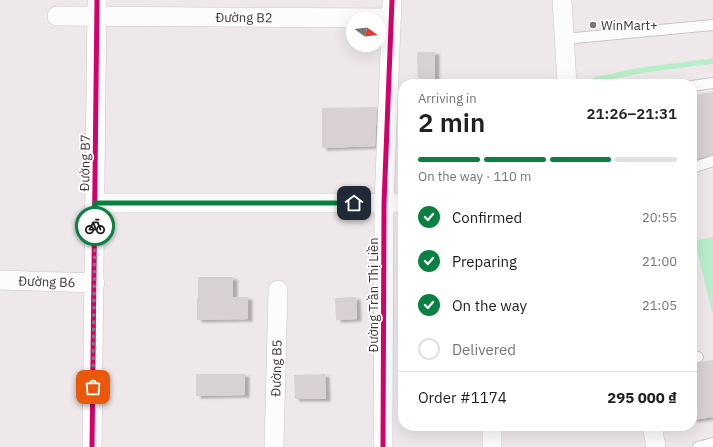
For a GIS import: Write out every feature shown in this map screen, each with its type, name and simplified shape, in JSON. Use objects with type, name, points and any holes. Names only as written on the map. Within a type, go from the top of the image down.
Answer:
[{"type":"street","points":[[562,0],[566,79]]},
{"type":"street","name":"Đường B2","points":[[57,16],[97,8],[391,9]]},
{"type":"street","name":"Đường B7","points":[[92,447],[97,8]]},
{"type":"street","name":"Đường Trần Thị Liền","points":[[383,447],[384,203],[391,9]]},
{"type":"street","points":[[95,203],[398,203]]},
{"type":"street","name":"Đường B6","points":[[0,280],[95,282]]},
{"type":"street","name":"Đường B5","points":[[274,447],[278,290]]},
{"type":"street","points":[[492,431],[492,447]]},
{"type":"street","points":[[653,431],[656,447]]},
{"type":"lane","points":[[564,39],[713,25]]},
{"type":"lane","points":[[697,85],[713,83]]},
{"type":"lane","points":[[697,166],[713,161]]},
{"type":"lane","points":[[698,447],[713,443]]},
{"type":"shaded area","points":[[713,237],[712,312],[697,249],[697,241]]},
{"type":"building","points":[[417,52],[435,52],[435,79],[418,79]]},
{"type":"building","points":[[713,92],[713,155],[697,159],[697,94]]},
{"type":"building","points":[[377,107],[375,146],[322,148],[322,108]]},
{"type":"building","points":[[198,277],[233,277],[233,297],[248,297],[248,319],[197,320]]},
{"type":"building","points":[[356,297],[357,319],[336,320],[335,298]]},
{"type":"building","points":[[713,360],[713,417],[697,419],[697,364]]},
{"type":"building","points":[[196,374],[245,374],[245,395],[196,396]]},
{"type":"building","points":[[325,374],[326,399],[295,399],[294,375]]},
{"type":"waterway","points":[[600,79],[643,70],[713,61]]},
{"type":"cycle path","points":[[92,447],[97,0]]},
{"type":"cycle path","points":[[383,447],[384,203],[392,0]]},
{"type":"way so far","points":[[93,387],[95,226]]},
{"type":"place","name":"WinMart+","points":[[593,25]]},
{"type":"route","points":[[95,226],[95,203],[354,203]]}]
